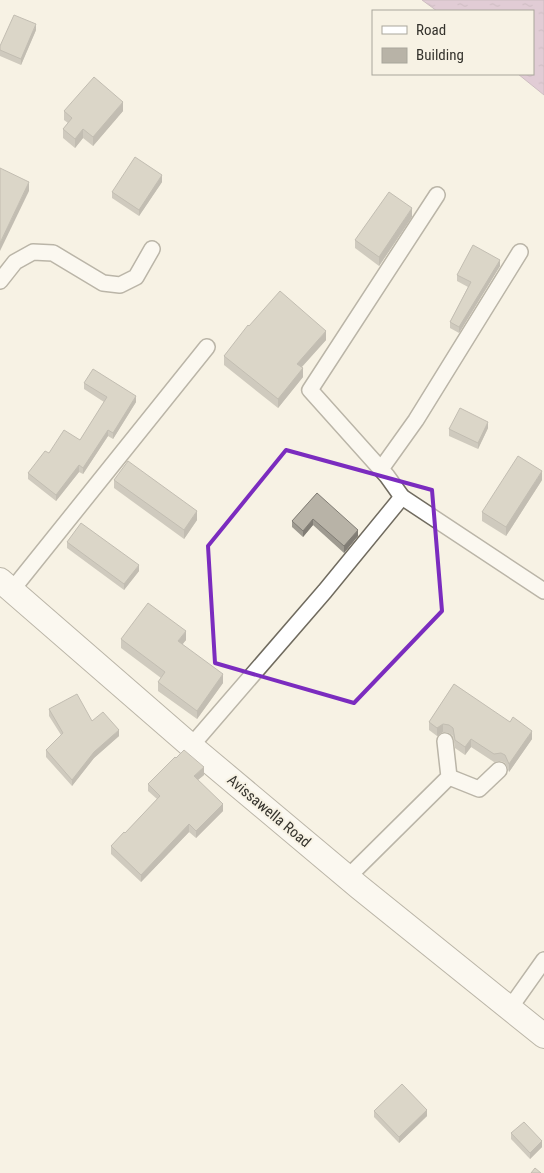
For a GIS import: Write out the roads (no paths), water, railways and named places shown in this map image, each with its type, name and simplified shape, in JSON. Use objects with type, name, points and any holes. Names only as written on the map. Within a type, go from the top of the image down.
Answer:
[{"type":"main road","name":"Avissawella Road","points":[[6,585],[191,746],[348,877],[544,1036]]},
{"type":"street","points":[[437,195],[310,390],[381,469],[402,497],[544,591]]},
{"type":"street","points":[[0,281],[15,262],[32,252],[53,253],[103,283],[120,285],[136,277],[152,250]]},
{"type":"street","points":[[381,469],[416,420],[520,252]]},
{"type":"street","points":[[6,585],[207,347]]},
{"type":"street","points":[[191,746],[319,598],[402,497]]},
{"type":"street","points":[[445,741],[449,777]]},
{"type":"street","points":[[449,777],[479,789],[499,770]]},
{"type":"street","points":[[348,877],[449,777]]},
{"type":"street","points":[[510,1008],[544,960]]},
{"type":"water","points":[[422,0],[544,0],[544,95],[519,75],[534,75],[534,10],[436,10]]}]
